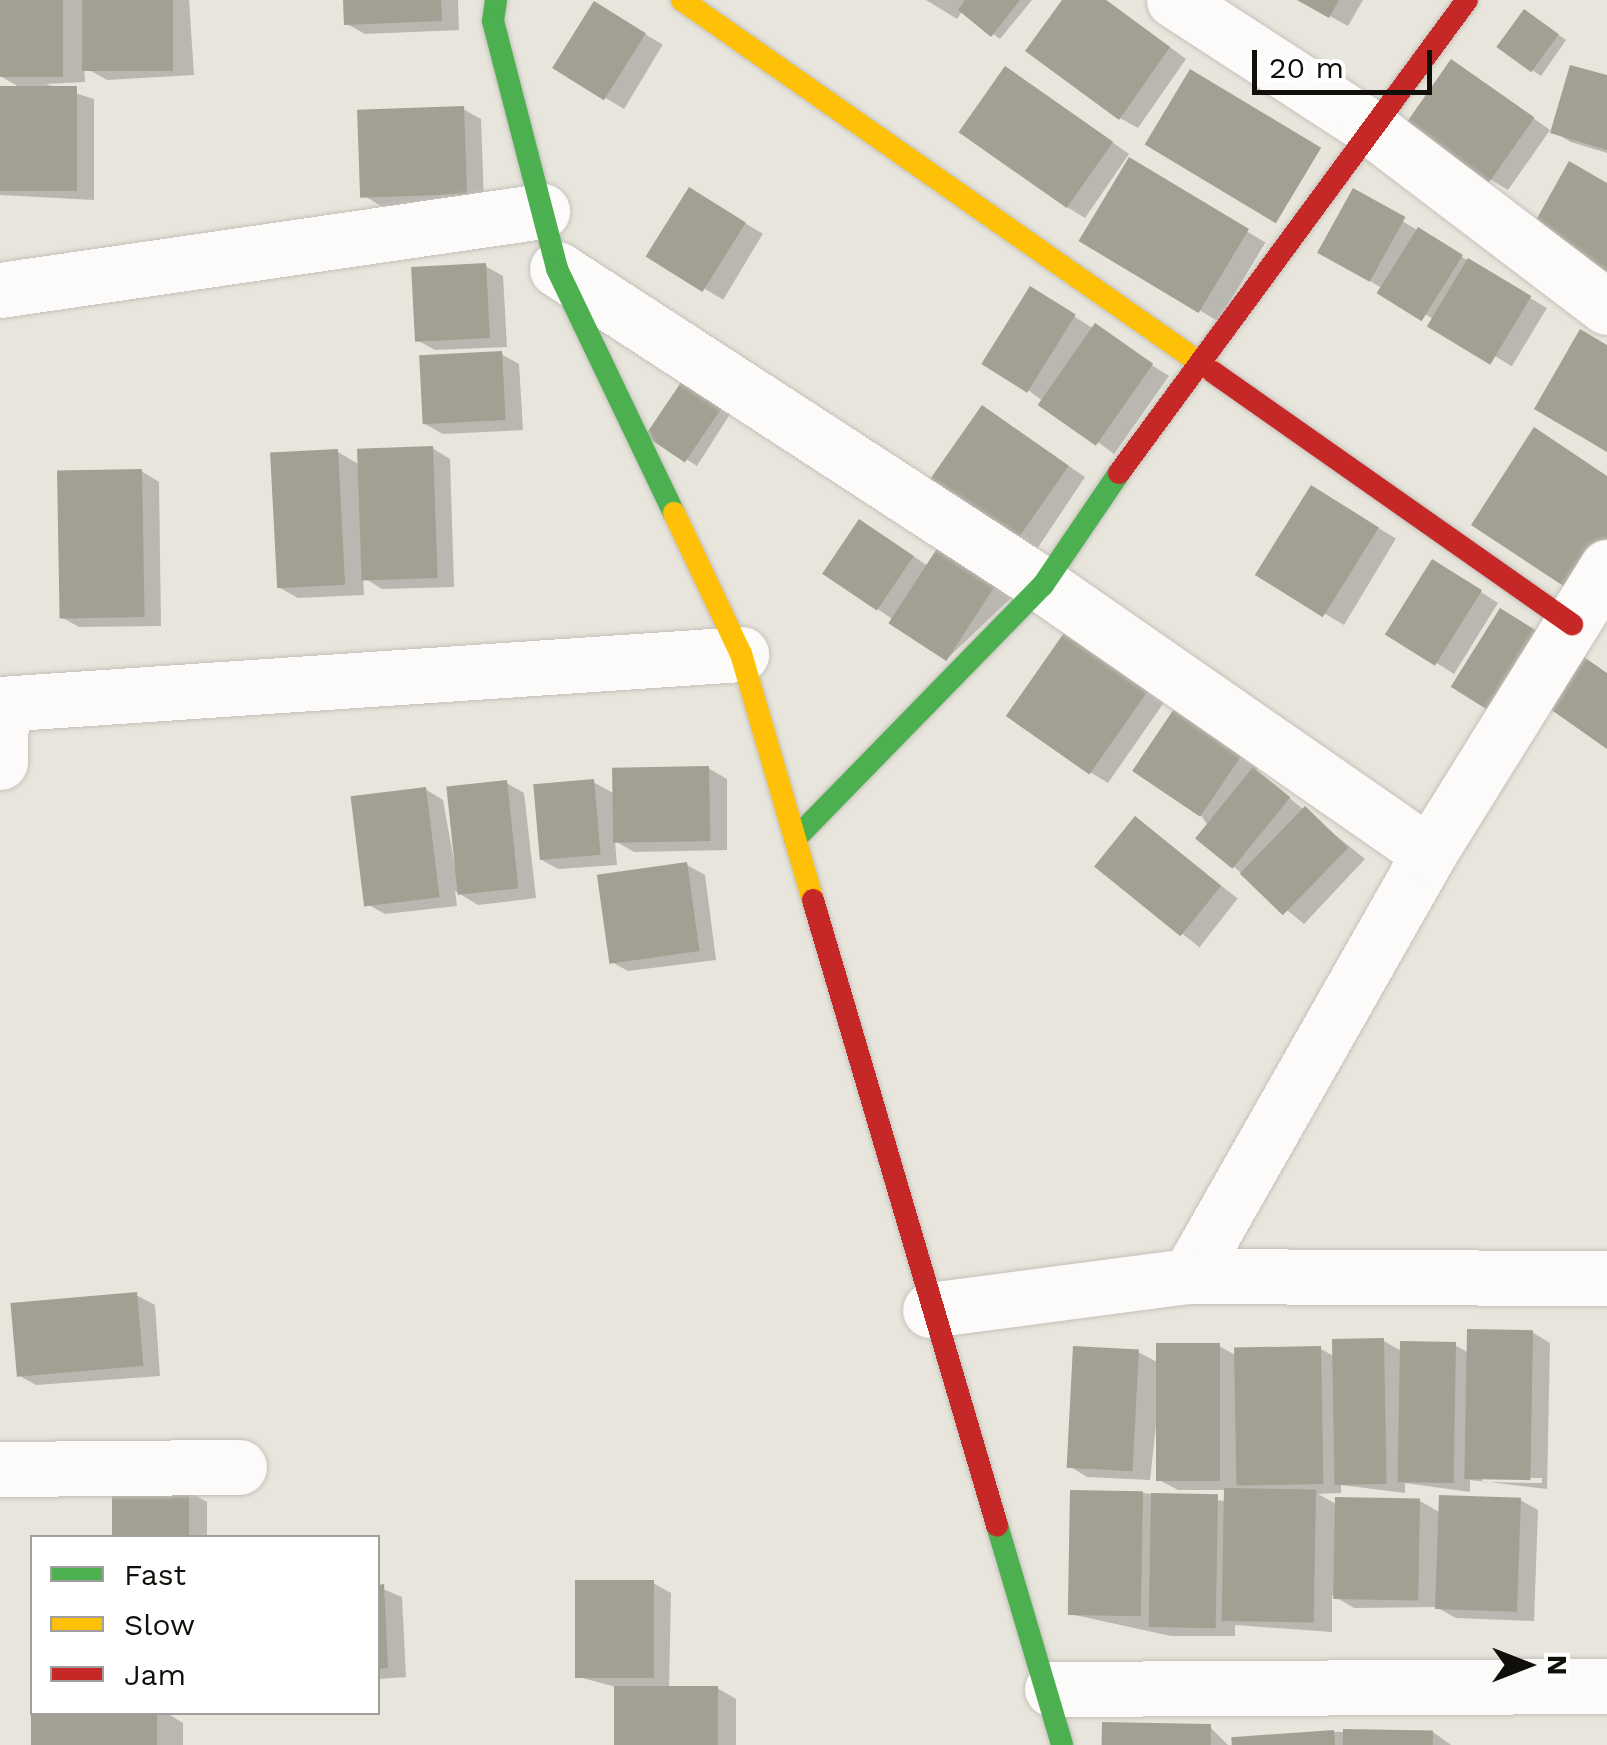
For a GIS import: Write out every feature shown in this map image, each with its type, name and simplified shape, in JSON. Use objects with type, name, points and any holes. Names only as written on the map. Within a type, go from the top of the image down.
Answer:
[{"type":"street","points":[[496,0],[493,21],[557,269],[741,654],[930,1310],[1052,1690],[1062,1745]]},
{"type":"street","points":[[682,0],[1572,624]]},
{"type":"street","points":[[1174,0],[1371,128],[1607,307]]},
{"type":"street","points":[[795,839],[1043,585],[1195,361],[1467,0]]},
{"type":"street","points":[[0,290],[542,211]]},
{"type":"street","points":[[557,269],[1043,585],[1430,854]]},
{"type":"street","points":[[1189,1276],[1430,854],[1607,568]]},
{"type":"street","points":[[0,762],[0,704],[741,654]]},
{"type":"street","points":[[930,1310],[1189,1276],[1607,1278]]},
{"type":"street","points":[[0,1470],[239,1467]]},
{"type":"street","points":[[1052,1690],[1607,1686]]},
{"type":"building","points":[[0,0],[63,0],[63,77],[0,77]]},
{"type":"building","points":[[82,0],[173,0],[173,71],[82,71]]},
{"type":"building","points":[[343,0],[441,0],[442,21],[344,25]]},
{"type":"building","points":[[965,0],[1020,0],[991,37],[958,10]]},
{"type":"building","points":[[1062,0],[1106,0],[1170,47],[1119,120],[1025,51]]},
{"type":"building","points":[[1297,0],[1339,0],[1329,18]]},
{"type":"building","points":[[594,1],[646,33],[604,100],[552,68]]},
{"type":"building","points":[[1524,9],[1559,34],[1531,72],[1496,47]]},
{"type":"building","points":[[1451,59],[1535,118],[1489,182],[1406,124]]},
{"type":"building","points":[[1570,65],[1607,75],[1607,150],[1550,133]]},
{"type":"building","points":[[1005,66],[1113,142],[1067,208],[959,132]]},
{"type":"building","points":[[1190,69],[1321,148],[1276,223],[1145,144]]},
{"type":"building","points":[[0,86],[77,86],[77,191],[0,191]]},
{"type":"building","points":[[464,106],[467,194],[360,198],[357,110]]},
{"type":"building","points":[[1129,157],[1249,229],[1199,313],[1079,241]]},
{"type":"building","points":[[1569,161],[1607,183],[1607,272],[1531,229]]},
{"type":"building","points":[[689,187],[746,223],[702,292],[646,257]]},
{"type":"building","points":[[1353,188],[1405,217],[1370,282],[1317,253]]},
{"type":"building","points":[[1418,227],[1463,255],[1422,321],[1377,293]]},
{"type":"building","points":[[1468,258],[1531,296],[1490,365],[1427,327]]},
{"type":"building","points":[[486,263],[490,338],[415,342],[411,267]]},
{"type":"building","points":[[1030,286],[1076,315],[1027,393],[981,364]]},
{"type":"building","points":[[1095,323],[1153,364],[1096,446],[1038,405]]},
{"type":"building","points":[[1580,329],[1607,345],[1607,452],[1534,409]]},
{"type":"building","points":[[502,351],[506,420],[423,424],[419,355]]},
{"type":"building","points":[[692,366],[732,393],[685,462],[645,436]]},
{"type":"building","points":[[982,405],[1069,466],[1016,541],[929,480]]},
{"type":"building","points":[[1534,427],[1607,476],[1607,542],[1574,593],[1471,525]]},
{"type":"building","points":[[433,446],[438,578],[362,581],[357,449]]},
{"type":"building","points":[[338,449],[345,585],[277,588],[270,453]]},
{"type":"building","points":[[142,469],[145,617],[60,618],[57,470]]},
{"type":"building","points":[[1311,485],[1379,527],[1323,617],[1255,575]]},
{"type":"building","points":[[859,519],[914,556],[877,611],[822,574]]},
{"type":"building","points":[[938,547],[996,585],[946,661],[888,623]]},
{"type":"building","points":[[1432,559],[1482,590],[1435,666],[1385,634]]},
{"type":"building","points":[[1500,608],[1553,641],[1503,720],[1451,687]]},
{"type":"building","points":[[1066,630],[1150,689],[1089,775],[1006,716]]},
{"type":"building","points":[[1578,653],[1607,673],[1607,749],[1543,704]]},
{"type":"building","points":[[1178,703],[1246,749],[1200,817],[1132,771]]},
{"type":"building","points":[[709,766],[710,841],[613,843],[612,768]]},
{"type":"building","points":[[1253,767],[1290,797],[1232,869],[1195,838]]},
{"type":"building","points":[[594,779],[601,855],[540,860],[533,784]]},
{"type":"building","points":[[507,780],[518,888],[458,895],[446,786]]},
{"type":"building","points":[[426,787],[440,897],[364,906],[351,796]]},
{"type":"building","points":[[1305,806],[1348,848],[1283,915],[1240,874]]},
{"type":"building","points":[[1135,816],[1221,886],[1180,936],[1094,867]]},
{"type":"building","points":[[687,862],[700,951],[609,964],[597,875]]},
{"type":"building","points":[[137,1292],[143,1366],[17,1377],[10,1303]]},
{"type":"building","points":[[1467,1329],[1533,1330],[1530,1480],[1464,1479]]},
{"type":"building","points":[[1384,1338],[1387,1484],[1335,1485],[1332,1339]]},
{"type":"building","points":[[1400,1341],[1456,1342],[1454,1483],[1398,1482]]},
{"type":"building","points":[[1156,1343],[1220,1343],[1220,1481],[1156,1481]]},
{"type":"building","points":[[1073,1346],[1139,1349],[1133,1471],[1067,1468]]},
{"type":"building","points":[[1321,1346],[1323,1484],[1236,1485],[1234,1348]]},
{"type":"building","points":[[1224,1488],[1316,1490],[1314,1623],[1222,1621]]},
{"type":"building","points":[[112,1489],[189,1489],[189,1535],[112,1535]]},
{"type":"building","points":[[1070,1490],[1143,1491],[1141,1616],[1068,1615]]},
{"type":"building","points":[[1151,1493],[1218,1494],[1216,1628],[1149,1627]]},
{"type":"building","points":[[1439,1495],[1521,1498],[1517,1612],[1435,1609]]},
{"type":"building","points":[[1335,1497],[1420,1498],[1418,1600],[1333,1599]]},
{"type":"building","points":[[575,1580],[654,1580],[654,1678],[575,1678]]},
{"type":"building","points":[[384,1584],[388,1668],[380,1669],[380,1585]]},
{"type":"building","points":[[614,1686],[718,1686],[718,1745],[614,1745]]},
{"type":"building","points":[[31,1715],[157,1715],[157,1745],[31,1745]]},
{"type":"building","points":[[1102,1722],[1211,1724],[1211,1745],[1102,1745]]},
{"type":"building","points":[[1343,1729],[1433,1731],[1433,1745],[1343,1745]]},
{"type":"building","points":[[1334,1730],[1335,1745],[1232,1745],[1231,1737]]},
{"type":"traffic: fast","points":[[496,0],[493,21],[557,269],[674,513]]},
{"type":"traffic: fast","points":[[795,839],[1043,585],[1119,473]]},
{"type":"traffic: fast","points":[[997,1525],[1062,1745]]},
{"type":"traffic: slow","points":[[682,0],[1213,372]]},
{"type":"traffic: slow","points":[[674,513],[741,654],[813,900]]},
{"type":"traffic: jam","points":[[1119,473],[1467,0]]},
{"type":"traffic: jam","points":[[1213,372],[1572,624]]},
{"type":"traffic: jam","points":[[813,900],[997,1525]]}]
